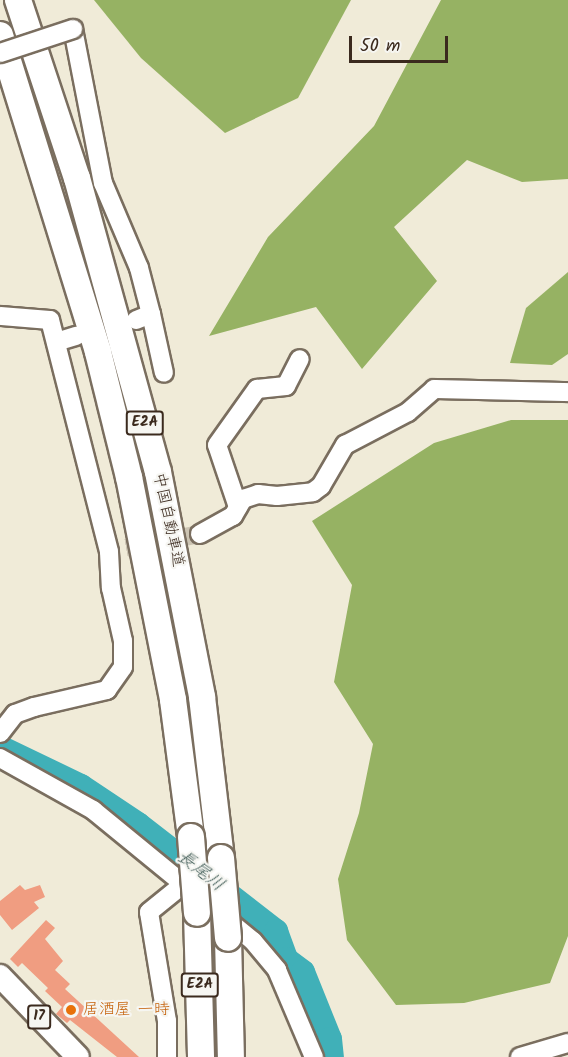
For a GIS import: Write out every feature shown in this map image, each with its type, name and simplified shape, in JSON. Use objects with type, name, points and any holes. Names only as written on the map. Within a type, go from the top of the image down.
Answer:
[{"type":"highway","name":"中国自動車道","points":[[18,0],[77,178],[158,472],[200,686],[221,858],[228,938],[231,1057]]},
{"type":"highway","name":"中国自動車道","points":[[0,35],[98,352],[126,466],[173,700],[191,837],[197,913],[201,1057]]},
{"type":"main road","name":"17","points":[[0,976],[78,1057]]},
{"type":"street","points":[[0,53],[73,29],[103,183],[139,268],[144,317],[164,373]]},
{"type":"street","points":[[0,316],[50,320],[118,550],[111,588],[123,641],[123,667],[107,690],[15,714],[0,733]]},
{"type":"street","points":[[56,342],[76,336]]},
{"type":"street","points":[[238,507],[217,445],[257,389],[286,386],[300,359]]},
{"type":"street","points":[[200,534],[233,516],[243,499],[258,494],[277,496],[312,492],[321,486],[345,445],[408,412],[434,389],[568,392]]},
{"type":"street","points":[[0,758],[93,810],[253,941],[277,970],[314,1057]]},
{"type":"street","points":[[167,1057],[167,1021],[149,912],[185,883]]},
{"type":"street","points":[[520,1057],[568,1044]]},
{"type":"green space","points":[[94,0],[351,0],[298,98],[225,133],[141,58]]},
{"type":"green space","points":[[441,0],[568,0],[568,179],[522,182],[467,160],[394,227],[437,281],[362,369],[316,307],[209,336],[268,237],[374,126]]},
{"type":"green space","points":[[568,272],[568,354],[552,365],[510,363],[526,308]]},
{"type":"green space","points":[[511,420],[568,420],[568,936],[550,983],[464,1003],[396,1005],[347,940],[338,879],[359,813],[373,744],[334,682],[352,585],[312,521],[434,443]]},
{"type":"building","points":[[20,885],[25,890],[40,885],[45,897],[34,902],[39,908],[12,930],[0,915],[0,901]]},
{"type":"building","points":[[46,920],[55,928],[45,939],[63,961],[55,970],[70,984],[65,989],[139,1057],[117,1057],[70,1020],[67,1023],[56,1014],[62,1007],[45,991],[48,988],[22,963],[18,967],[10,959]]},
{"type":"waterway","name":"長尾川","points":[[0,747],[81,786],[138,824],[276,931],[286,959],[303,972],[330,1039],[332,1057]]},
{"type":"tunnel","points":[[126,548],[200,534]]},
{"type":"place","name":"居酒屋 一時","points":[[71,1010]]}]
